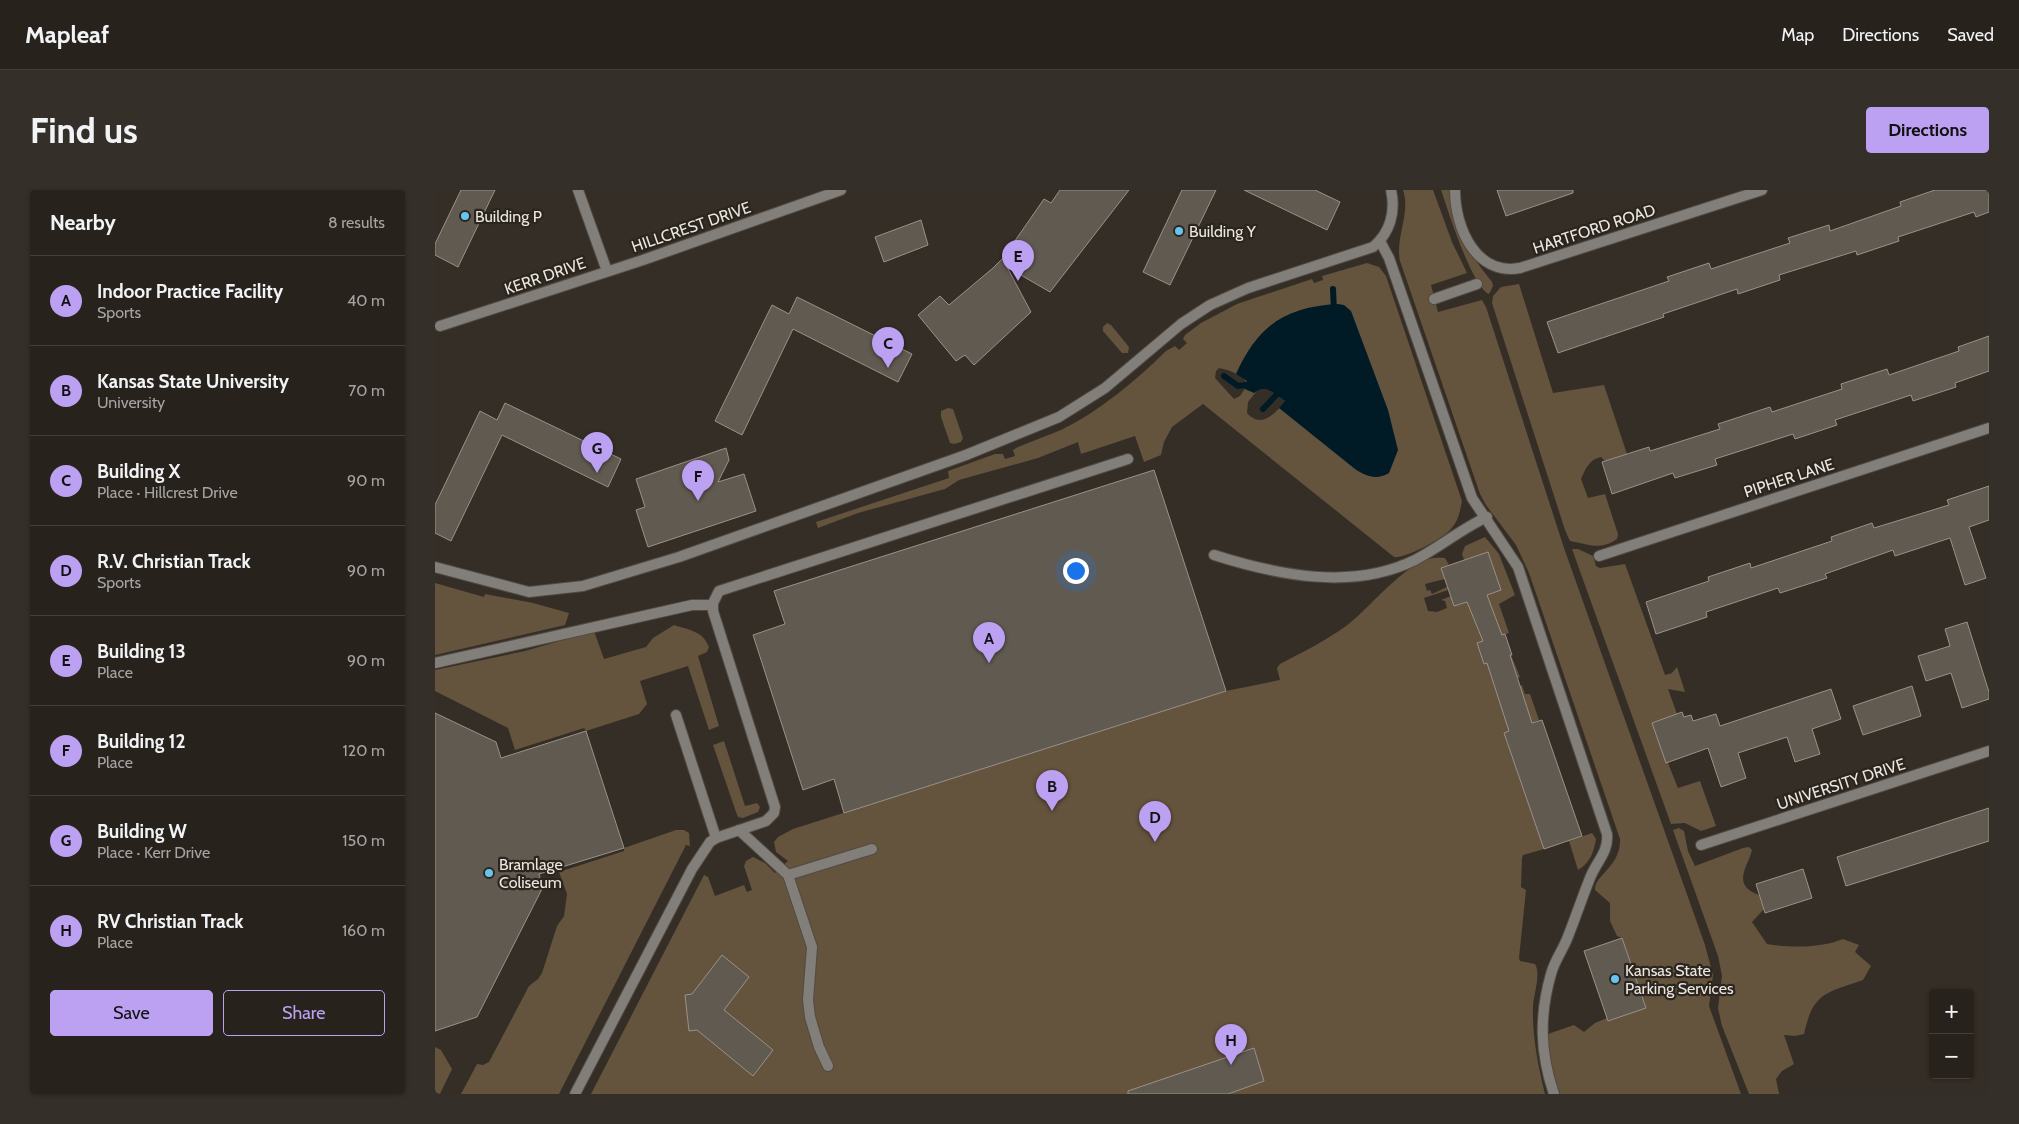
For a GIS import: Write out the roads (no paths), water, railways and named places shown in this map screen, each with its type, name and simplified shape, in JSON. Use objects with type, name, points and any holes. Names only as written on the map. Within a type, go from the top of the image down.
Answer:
[{"type":"street","name":"KERR DRIVE","points":[[440,326],[607,271],[578,190]]},
{"type":"street","name":"HILLCREST DRIVE","points":[[607,271],[841,190]]},
{"type":"street","points":[[435,567],[529,592],[583,586],[679,557],[966,454],[1059,417],[1105,388],[1181,324],[1210,305],[1248,288],[1365,251],[1380,241],[1390,225],[1393,204],[1391,190]]},
{"type":"street","name":"HARTFORD ROAD","points":[[1455,190],[1456,209],[1463,231],[1480,258],[1491,266],[1502,270],[1521,268],[1762,190]]},
{"type":"street","points":[[1380,241],[1389,258],[1472,498],[1487,518],[1517,567],[1607,834],[1608,844],[1593,870],[1567,940],[1551,973],[1542,1023],[1542,1049],[1554,1094]]},
{"type":"street","points":[[1434,299],[1477,284]]},
{"type":"street","name":"PIPHER LANE","points":[[1599,556],[1989,428]]},
{"type":"street","points":[[575,1094],[693,869],[710,842],[716,838],[766,821],[774,813],[775,807],[713,605],[719,591],[1128,459]]},
{"type":"street","points":[[1214,554],[1245,565],[1296,574],[1357,577],[1389,571],[1414,560],[1487,518]]},
{"type":"street","points":[[435,663],[692,605],[713,605]]},
{"type":"street","points":[[676,715],[716,838]]},
{"type":"street","name":"UNIVERSITY DRIVE","points":[[1701,845],[1989,751]]},
{"type":"street","points":[[739,830],[788,875],[812,947],[808,1000],[810,1018],[819,1047],[828,1066]]},
{"type":"street","points":[[788,875],[872,849]]},
{"type":"water","points":[[1338,304],[1344,305],[1351,311],[1388,410],[1398,450],[1389,473],[1385,475],[1368,476],[1355,469],[1279,408],[1285,401],[1266,389],[1258,390],[1254,393],[1245,389],[1247,381],[1236,374],[1244,357],[1254,343],[1275,322],[1302,309]]},
{"type":"waterway","points":[[1333,289],[1334,312]]},
{"type":"waterway","points":[[1224,376],[1238,386],[1254,384]]},
{"type":"waterway","points":[[1263,409],[1281,390]]},
{"type":"place","name":"Building P","points":[[465,216]]},
{"type":"place","name":"Building Y","points":[[1179,231]]},
{"type":"place","name":"Building 13","points":[[1018,281]]},
{"type":"place","name":"Building X","points":[[888,368]]},
{"type":"place","name":"Building W","points":[[597,473]]},
{"type":"place","name":"Building 12","points":[[698,501]]},
{"type":"place","name":"Indoor Practice Facility","points":[[989,663]]},
{"type":"place","name":"Kansas State University","points":[[1052,811]]},
{"type":"place","name":"R.V. Christian Track","points":[[1155,842]]},
{"type":"place","name":"Bramlage Coliseum","points":[[489,873]]},
{"type":"place","name":"Kansas State Parking Services","points":[[1615,979]]},
{"type":"place","name":"RV Christian Track","points":[[1231,1065]]}]
